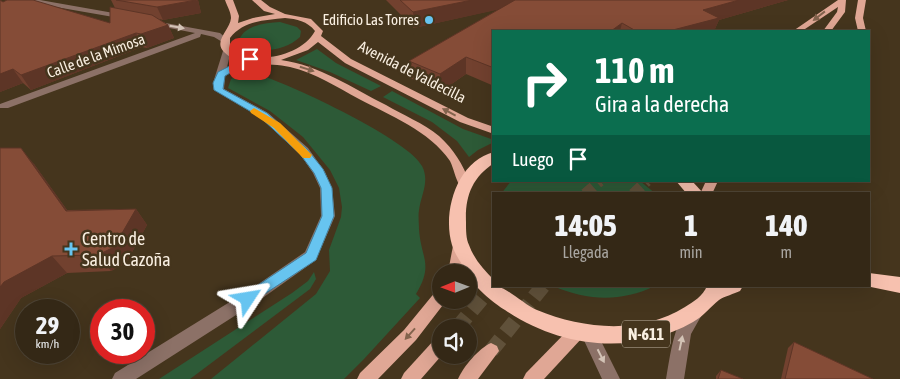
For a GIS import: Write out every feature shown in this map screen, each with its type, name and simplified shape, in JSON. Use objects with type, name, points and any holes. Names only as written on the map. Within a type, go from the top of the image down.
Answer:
[{"type":"highway","name":"N-611","points":[[492,157],[478,166],[464,183],[458,203],[460,246],[476,275],[501,297],[527,315],[555,327],[583,333],[645,334],[673,324],[696,310],[716,290],[730,287]]},
{"type":"highway","points":[[684,182],[695,192]]},
{"type":"highway","points":[[870,280],[900,284]]},
{"type":"main road","points":[[229,0],[235,16],[233,29]]},
{"type":"main road","points":[[256,0],[267,9],[286,16]]},
{"type":"main road","points":[[861,30],[856,21],[862,0]]},
{"type":"main road","points":[[799,30],[842,1],[842,12],[828,30]]},
{"type":"main road","points":[[286,16],[254,20],[233,29],[224,40],[224,46],[227,51],[234,55],[291,64],[318,73],[413,124],[434,138],[455,160],[464,183]]},
{"type":"main road","name":"Avenida de Valdecilla","points":[[286,16],[307,20],[316,26],[318,31],[317,37],[348,61],[464,120],[492,130]]},
{"type":"main road","points":[[255,59],[294,54],[304,49],[317,37]]},
{"type":"main road","points":[[457,264],[460,246]]},
{"type":"main road","points":[[366,379],[410,335],[432,307]]},
{"type":"main road","points":[[532,379],[551,359],[583,333]]},
{"type":"main road","points":[[467,379],[491,351]]},
{"type":"main road","points":[[410,379],[432,354]]},
{"type":"street","points":[[27,0],[217,35],[224,40]]},
{"type":"street","name":"Calle de la Mimosa","points":[[4,106],[198,35]]},
{"type":"street","points":[[121,379],[259,292],[311,256],[328,216],[326,188],[319,172],[309,158],[264,115],[219,90],[218,83],[227,51]]},
{"type":"street","points":[[221,74],[255,59]]},
{"type":"street","points":[[675,379],[683,332],[696,310]]},
{"type":"street","points":[[583,333],[611,379]]},
{"type":"green space","points":[[280,22],[297,27],[301,31],[300,37],[294,42],[272,50],[249,48],[242,45],[239,40],[251,28],[262,24]]},
{"type":"green space","points":[[317,49],[336,63],[381,86],[371,91],[330,72],[296,60]]},
{"type":"green space","points":[[247,71],[313,97],[369,126],[412,154],[422,166],[424,172],[425,183],[420,204],[419,229],[425,268],[416,294],[420,298],[344,379],[211,379],[316,294],[330,271],[329,250],[341,217],[342,207],[339,188],[330,170],[303,137],[270,111],[228,88],[231,79]]},
{"type":"green space","points":[[392,91],[463,129],[492,139],[492,143],[469,157],[457,141],[432,122],[383,97]]},
{"type":"green space","points":[[510,182],[641,182],[654,192],[503,192]]},
{"type":"green space","points":[[314,272],[316,279],[310,289],[190,379],[159,379],[292,293],[308,281]]},
{"type":"green space","points":[[556,287],[652,287],[630,295],[604,298],[579,295]]},
{"type":"building","points":[[0,0],[3,2],[7,0],[33,0],[110,23],[110,7],[152,15],[168,25],[141,34],[136,33],[21,75],[13,69],[0,74]]},
{"type":"building","points":[[116,0],[196,0],[157,7]]},
{"type":"building","points":[[400,0],[472,0],[413,12]]},
{"type":"building","points":[[515,0],[739,0],[703,10],[719,18],[673,30],[634,30],[622,23],[612,30],[492,30],[492,67],[466,57],[440,74],[409,61]]},
{"type":"building","name":"Centro de Salud Cazoña","points":[[0,148],[21,148],[66,211],[136,209],[114,247],[98,255],[52,256],[4,282],[0,287]]},
{"type":"building","points":[[794,342],[873,379],[785,379]]},
{"type":"building","points":[[721,370],[743,379],[718,379]]},
{"type":"tunnel","points":[[587,192],[599,182]]},
{"type":"tunnel","points":[[635,192],[646,182]]},
{"type":"tunnel","points":[[465,319],[492,286]]},
{"type":"tunnel","points":[[491,351],[542,287]]},
{"type":"slow traffic","points":[[254,111],[264,115],[307,155]]},
{"type":"place","name":"Edificio Las Torres","points":[[429,20]]},
{"type":"place","name":"Centro de Salud Cazoña","points":[[71,249]]},
{"type":"route","points":[[248,299],[294,270],[311,256],[328,216],[326,188],[319,172],[304,152],[264,115],[228,97],[219,90],[218,83],[221,74],[250,59]]}]
